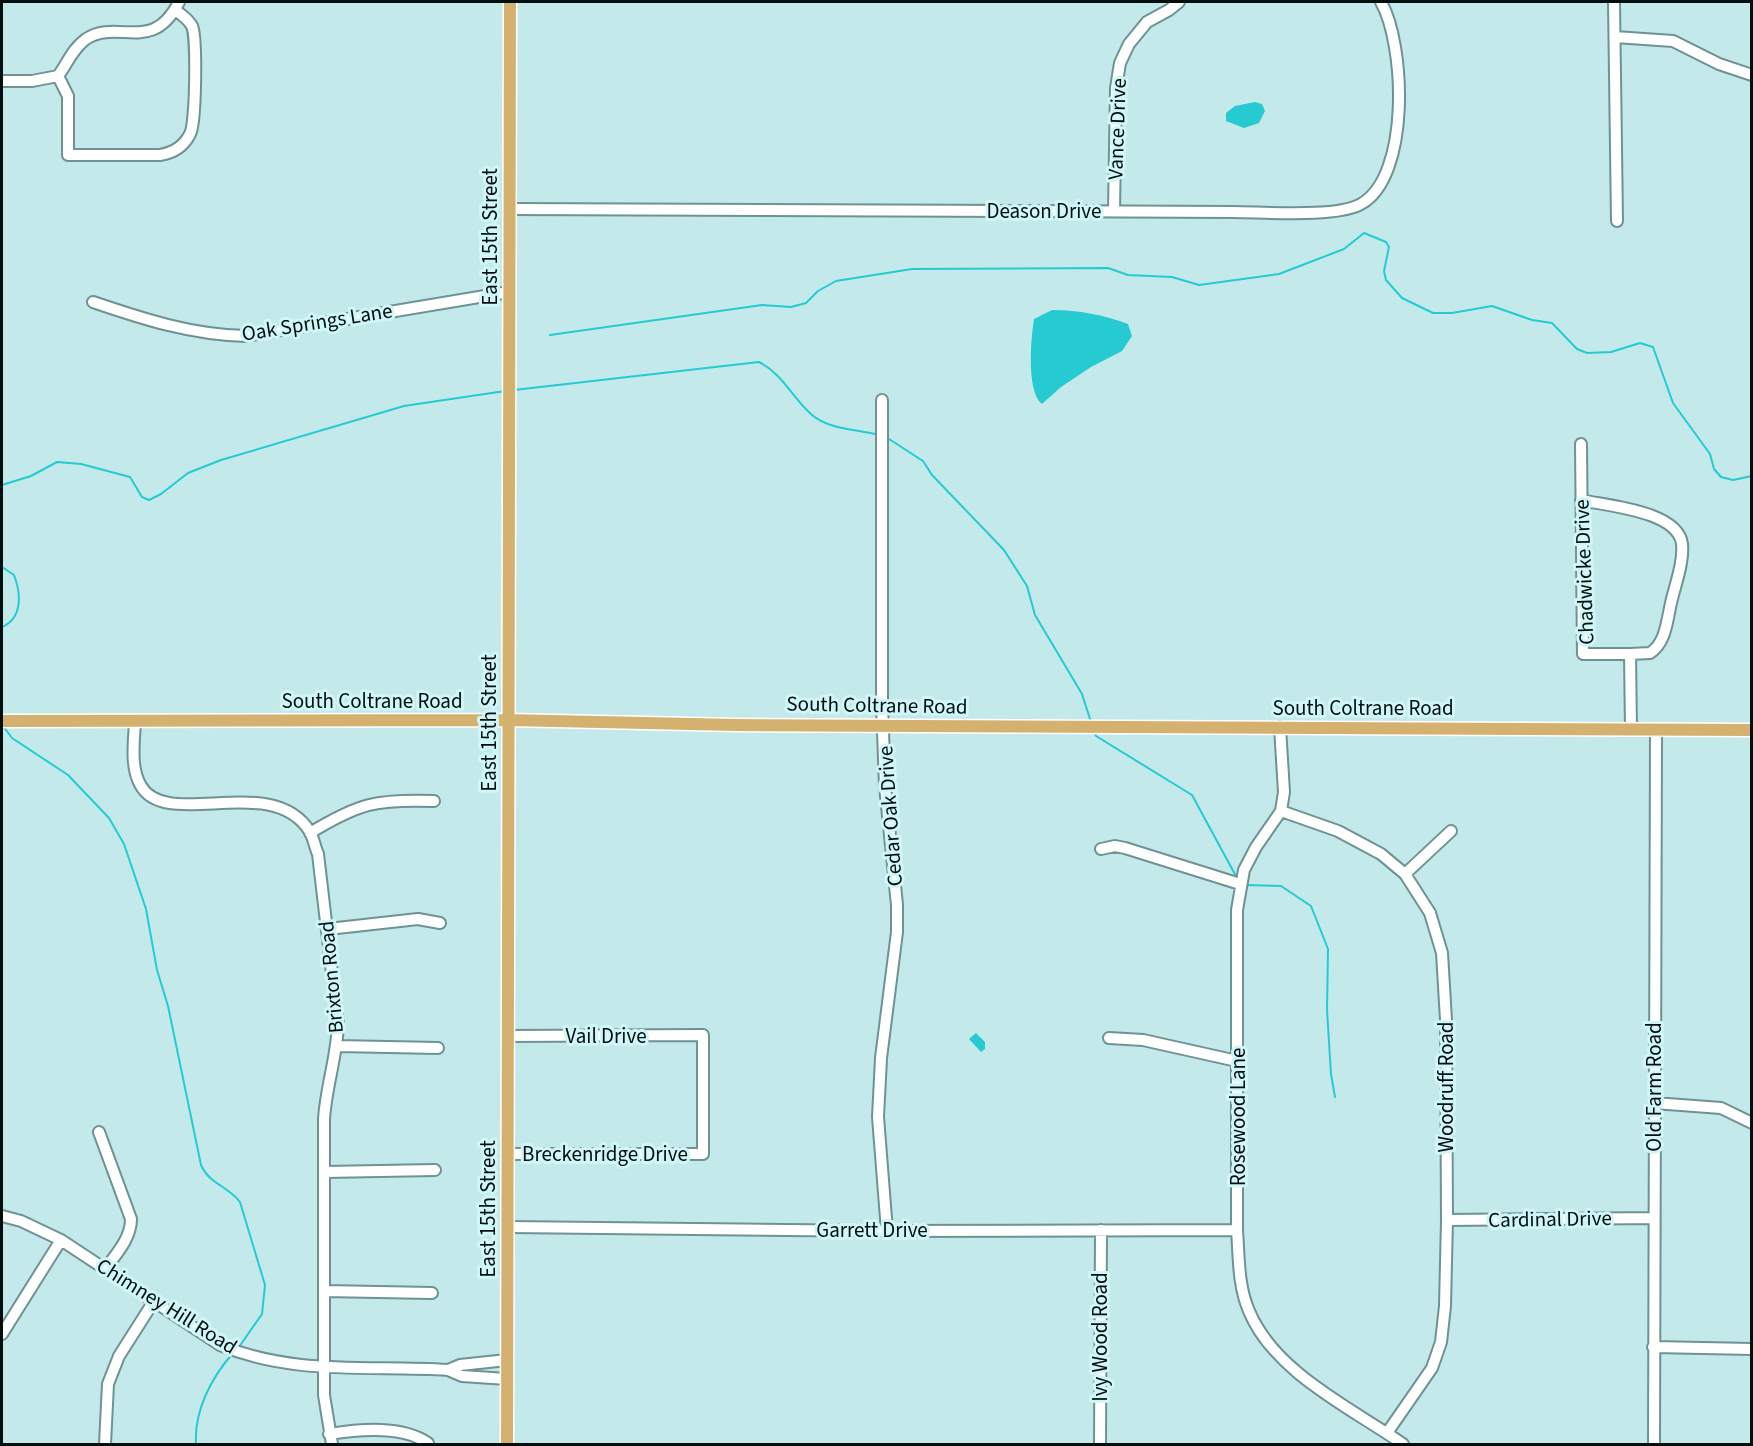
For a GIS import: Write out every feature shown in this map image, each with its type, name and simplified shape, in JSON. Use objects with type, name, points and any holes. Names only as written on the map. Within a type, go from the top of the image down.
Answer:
[{"type":"main road","name":"East 15th Street","points":[[507,1444],[510,2]]},
{"type":"main road","name":"South Coltrane Road","points":[[2,721],[508,720],[883,725],[1752,730]]},
{"type":"street","name":"Vance Drive","points":[[1114,211],[1116,88],[1120,63],[1129,44],[1147,22],[1169,6],[1179,2]]},
{"type":"street","name":"Deason Drive","points":[[509,209],[1331,211],[1362,204],[1382,183],[1394,154],[1399,123],[1393,31],[1381,2]]},
{"type":"street","points":[[1614,2],[1617,221]]},
{"type":"street","points":[[2,81],[32,81],[58,76],[75,49],[86,39],[104,34],[148,31],[160,26],[177,6],[191,26],[194,43],[193,124],[189,137],[180,147],[160,155],[68,155],[68,96],[58,76]]},
{"type":"street","points":[[1615,38],[1673,41],[1719,64],[1752,75]]},
{"type":"street","name":"Oak Springs Lane","points":[[93,302],[161,324],[215,335],[246,336],[509,292]]},
{"type":"street","name":"Cedar Oak Drive","points":[[882,400],[883,725],[885,786],[897,905],[897,932],[881,1058],[878,1117],[887,1231]]},
{"type":"street","name":"Chadwicke Drive","points":[[1581,444],[1583,654],[1630,654]]},
{"type":"street","points":[[1581,500],[1659,518],[1672,525],[1680,535],[1682,557],[1661,642],[1650,653],[1630,654],[1631,729]]},
{"type":"street","points":[[135,722],[136,774],[141,786],[150,796],[171,804],[274,805],[293,816],[310,833],[357,806],[377,801],[434,801]]},
{"type":"street","points":[[1280,727],[1284,792],[1281,811]]},
{"type":"street","name":"Old Farm Road","points":[[1654,1444],[1656,730]]},
{"type":"street","name":"Woodruff Road","points":[[1281,811],[1338,831],[1381,854],[1405,874],[1430,913],[1442,953],[1446,1020],[1445,1306],[1437,1358],[1421,1386],[1387,1433]]},
{"type":"street","name":"Rosewood Lane","points":[[1281,811],[1256,847],[1241,881],[1237,910],[1237,1230],[1240,1274],[1249,1311],[1273,1350],[1293,1368],[1403,1444]]},
{"type":"street","points":[[1405,874],[1451,831]]},
{"type":"street","name":"Brixton Road","points":[[310,833],[318,854],[338,1024],[337,1046],[326,1098],[324,1368],[331,1439]]},
{"type":"street","points":[[1101,849],[1115,846],[1125,848],[1241,881]]},
{"type":"street","points":[[328,929],[418,919],[440,923]]},
{"type":"street","name":"Vail Drive","points":[[508,1036],[703,1035],[703,1154]]},
{"type":"street","points":[[1109,1038],[1143,1040],[1237,1061]]},
{"type":"street","points":[[337,1046],[438,1048]]},
{"type":"street","points":[[1654,1103],[1721,1108],[1752,1124]]},
{"type":"street","points":[[99,1132],[131,1219],[131,1229],[106,1268]]},
{"type":"street","name":"Breckenridge Drive","points":[[508,1154],[703,1154]]},
{"type":"street","points":[[325,1172],[435,1170]]},
{"type":"street","name":"Chimney Hill Road","points":[[2,1216],[21,1221],[61,1240],[220,1345],[246,1356],[289,1365],[324,1368],[448,1370]]},
{"type":"street","name":"Cardinal Drive","points":[[1447,1220],[1654,1218]]},
{"type":"street","name":"Garrett Drive","points":[[507,1227],[887,1231],[1237,1230]]},
{"type":"street","name":"Ivy Wood Road","points":[[1100,1444],[1101,1230]]},
{"type":"street","points":[[2,1334],[61,1240]]},
{"type":"street","points":[[324,1291],[432,1293]]},
{"type":"street","points":[[105,1444],[108,1384],[118,1356],[154,1301]]},
{"type":"street","points":[[1653,1347],[1752,1349]]},
{"type":"street","points":[[448,1370],[460,1365],[507,1360]]},
{"type":"street","points":[[448,1370],[462,1376],[507,1379]]},
{"type":"street","points":[[331,1439],[348,1431],[401,1432],[417,1436],[428,1443]]},
{"type":"water","points":[[1255,102],[1262,104],[1265,111],[1259,123],[1244,128],[1226,121],[1226,113],[1235,106]]},
{"type":"water","points":[[1052,310],[1082,312],[1119,321],[1128,324],[1132,336],[1122,351],[1091,367],[1061,387],[1042,404],[1037,397],[1032,376],[1033,328],[1034,319]]},
{"type":"water","points":[[976,1033],[985,1042],[985,1049],[981,1052],[969,1039]]},
{"type":"waterway","points":[[550,335],[762,305],[791,307],[806,303],[818,291],[836,281],[912,269],[1108,268],[1128,275],[1172,277],[1199,285],[1279,274],[1344,249],[1364,233],[1386,242],[1389,247],[1384,271],[1386,280],[1402,298],[1433,313],[1452,313],[1492,306],[1532,320],[1552,323],[1577,349],[1587,353],[1611,352],[1640,343],[1653,347],[1673,403],[1710,454],[1714,469],[1721,477],[1733,480],[1752,476]]},
{"type":"waterway","points":[[514,390],[759,362],[775,373],[805,409],[819,420],[827,424],[879,435]]},
{"type":"waterway","points":[[2,485],[31,476],[57,462],[81,464],[130,477],[142,497],[149,500],[161,494],[188,473],[221,460],[404,406],[505,391]]},
{"type":"waterway","points":[[889,439],[923,461],[932,475],[1004,550],[1027,586],[1035,615],[1082,694],[1091,722]]},
{"type":"waterway","points":[[2,567],[14,575],[19,597],[14,618],[2,627]]},
{"type":"waterway","points":[[3,726],[12,738],[68,775],[109,818],[124,844],[146,909],[157,970],[168,1006],[201,1165],[209,1177],[240,1202],[265,1285],[262,1314],[239,1347]]},
{"type":"waterway","points":[[1094,730],[1096,736],[1192,795],[1237,878]]},
{"type":"waterway","points":[[1245,885],[1281,886],[1311,906],[1328,949],[1327,1010],[1331,1074],[1335,1097]]},
{"type":"waterway","points":[[196,1444],[201,1407],[211,1384],[233,1353]]}]
